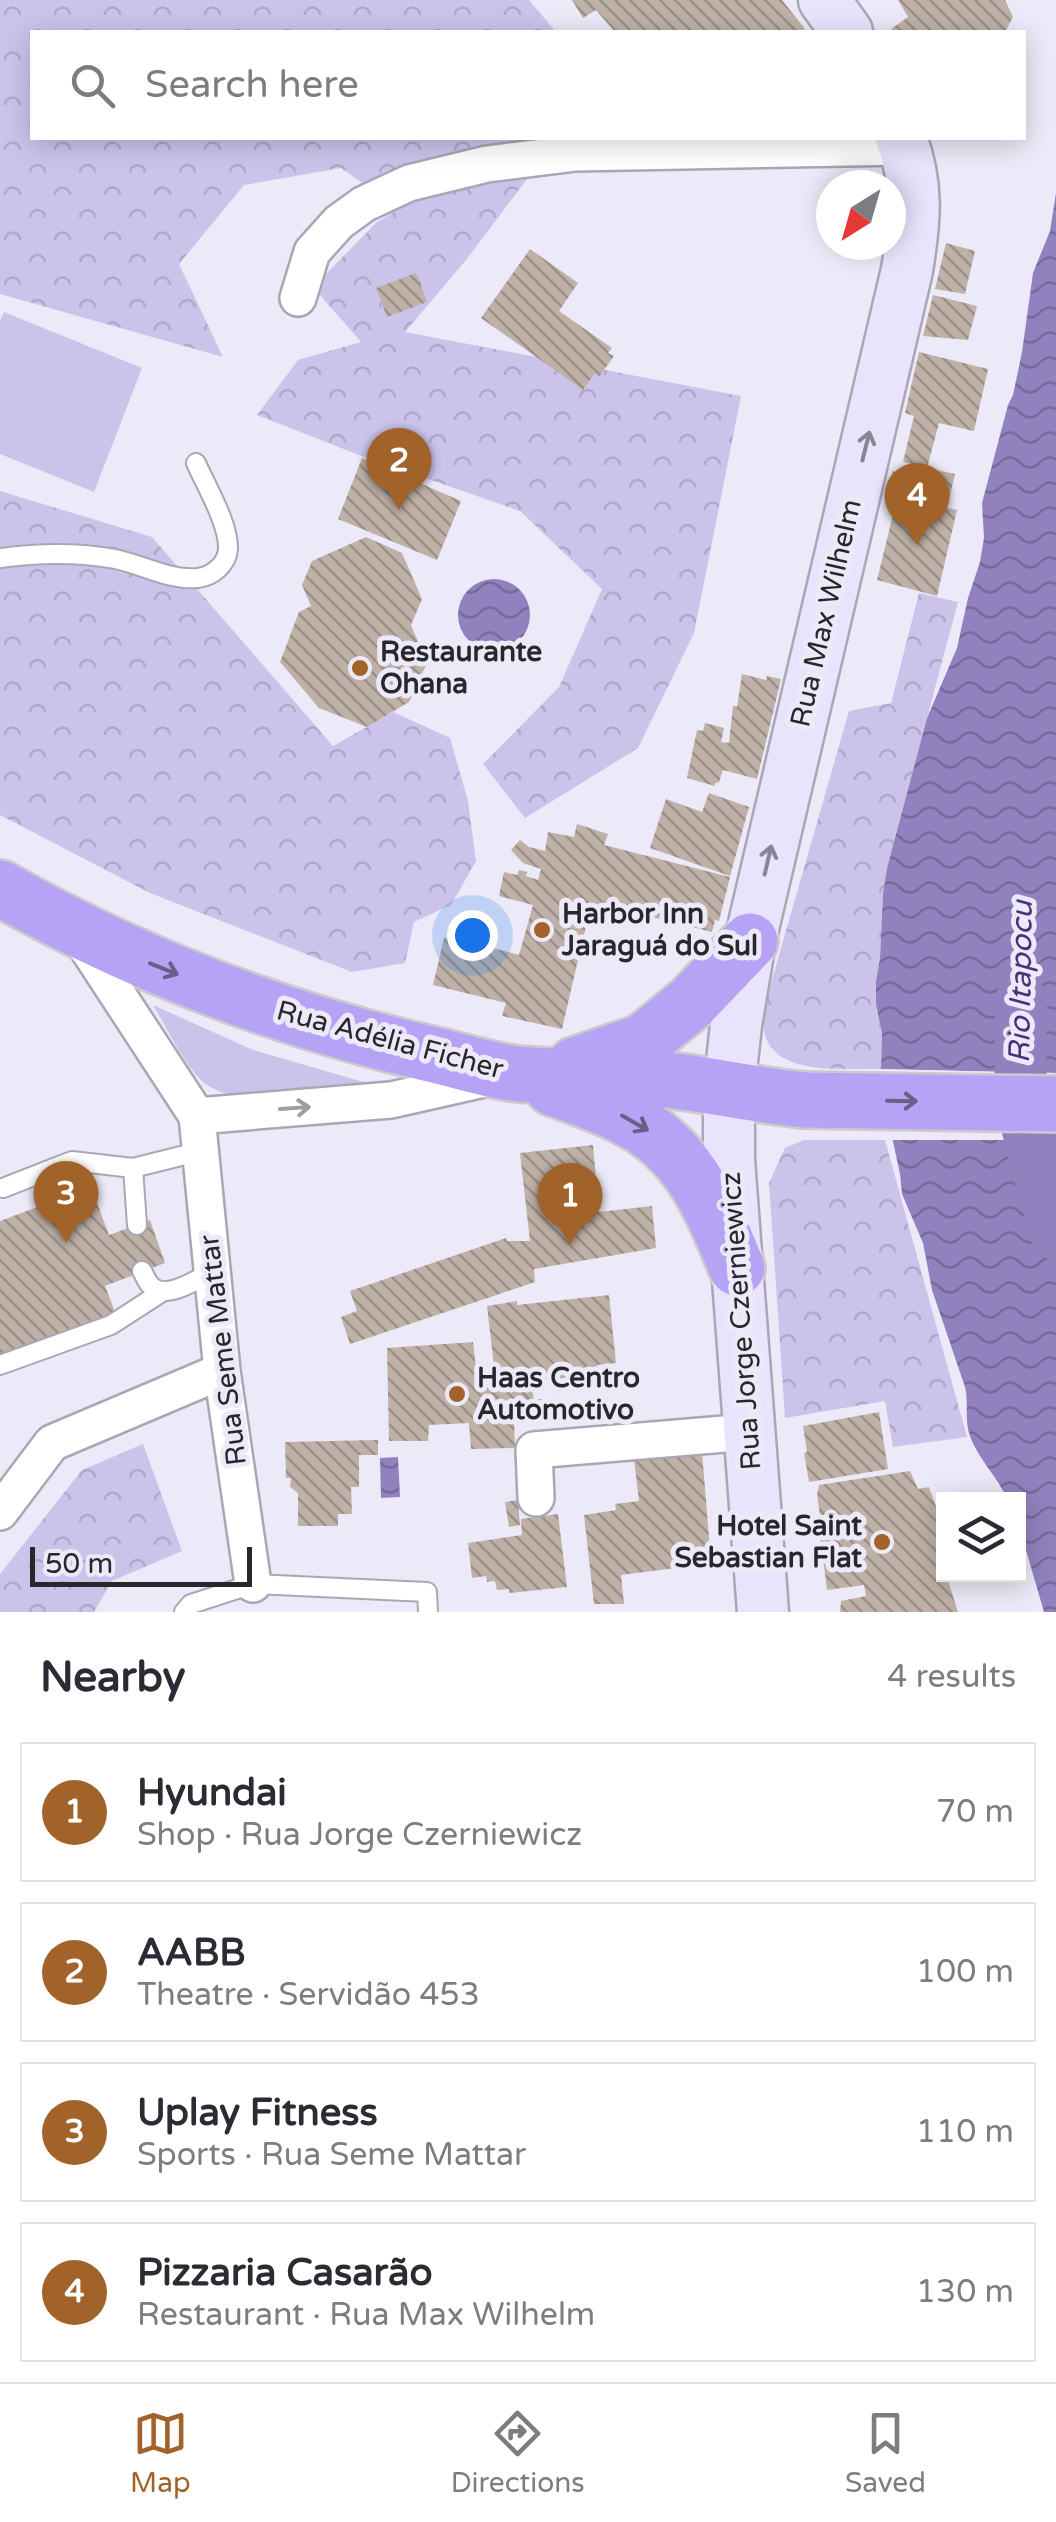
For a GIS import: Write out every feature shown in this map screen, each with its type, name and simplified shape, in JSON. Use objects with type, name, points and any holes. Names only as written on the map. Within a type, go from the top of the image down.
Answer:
[{"type":"highway","name":"Rua Adélia Ficher","points":[[0,888],[75,929],[244,1000],[390,1045],[513,1073],[643,1077],[805,1100],[1056,1104]]},
{"type":"highway","points":[[513,1073],[576,1064],[643,1042],[682,1012],[750,941]]},
{"type":"highway","points":[[513,1073],[626,1117],[653,1134],[681,1159],[698,1182],[737,1268]]},
{"type":"main road","points":[[824,0],[846,30]]},
{"type":"main road","name":"Rua Max Wilhelm","points":[[729,1089],[750,941],[907,270],[915,184],[903,142]]},
{"type":"main road","name":"Rua Jorge Czerniewicz","points":[[729,1089],[737,1268],[763,1612]]},
{"type":"street","points":[[298,298],[312,252],[339,222],[364,204],[409,183],[488,164],[576,152],[903,142]]},
{"type":"street","name":"Rua Seme Mattar","points":[[75,929],[198,1116],[222,1371],[252,1584]]},
{"type":"street","points":[[198,1116],[392,1100],[513,1073]]},
{"type":"street","points":[[0,1512],[52,1443],[222,1371]]},
{"type":"street","points":[[536,1498],[534,1450],[748,1432]]},
{"type":"lane","points":[[0,558],[34,554],[114,559],[198,578],[218,570],[228,552],[226,530],[196,463]]},
{"type":"lane","points":[[2,1188],[72,1161],[133,1168],[201,1151]]},
{"type":"lane","points":[[133,1168],[137,1225]]},
{"type":"lane","points":[[142,1271],[152,1287],[162,1292]]},
{"type":"lane","points":[[0,1365],[111,1324],[162,1292],[212,1272]]},
{"type":"lane","points":[[184,1612],[191,1604],[252,1584],[427,1592],[428,1612]]},
{"type":"green space","points":[[0,0],[529,0],[554,30],[30,30],[30,140],[556,140],[466,260],[405,332],[741,396],[694,633],[638,748],[525,818],[483,764],[559,687],[602,589],[520,511],[257,415],[298,360],[361,342],[313,287],[377,222],[399,209],[341,168],[244,185],[179,264],[223,357],[0,294]]},
{"type":"green space","points":[[4,312],[142,368],[94,492],[0,454],[0,321]]},
{"type":"green space","points":[[0,491],[152,537],[333,746],[393,712],[450,738],[468,801],[476,861],[451,905],[414,922],[405,963],[352,972],[150,893],[0,815]]},
{"type":"green space","points":[[919,593],[958,602],[887,868],[876,981],[881,1069],[802,1065],[772,1049],[764,1033],[763,1011],[849,711],[891,703]]},
{"type":"green space","points":[[153,1005],[253,1050],[367,1083],[239,1098],[225,1093],[195,1074]]},
{"type":"green space","points":[[804,1140],[885,1140],[967,1437],[893,1447],[885,1401],[785,1418],[769,1183],[785,1148]]},
{"type":"green space","points":[[143,1444],[182,1551],[112,1581],[94,1612],[0,1612],[0,1574],[82,1470]]},
{"type":"water","points":[[1056,193],[1056,1073],[881,1069],[876,981],[887,868],[927,718],[957,648],[980,562],[984,538],[982,503],[1013,395],[1033,273],[1050,231]]},
{"type":"water","points":[[494,579],[519,590],[530,615],[519,640],[494,651],[469,640],[458,615],[469,590]]},
{"type":"water","points":[[891,1132],[1056,1136],[1056,1612],[1044,1612],[1026,1550],[1026,1492],[1004,1492],[970,1436],[965,1387],[932,1290],[923,1243],[902,1194]]},
{"type":"water","points":[[398,1457],[400,1497],[381,1498],[380,1458]]},
{"type":"pier","points":[[876,1069],[1056,1073],[1056,1078],[881,1074]]},
{"type":"pier","points":[[887,1129],[1056,1131],[1056,1140],[887,1140]]},
{"type":"building","points":[[572,0],[782,0],[805,29],[613,30],[596,10],[583,18]]},
{"type":"building","points":[[898,0],[1005,0],[1013,17],[1006,30],[891,29],[908,17]]},
{"type":"building","points":[[946,243],[975,251],[965,294],[935,289]]},
{"type":"building","points":[[530,249],[578,283],[559,311],[612,348],[608,353],[614,356],[599,377],[595,373],[583,390],[481,318]]},
{"type":"building","points":[[416,273],[427,302],[387,317],[376,288]]},
{"type":"building","points":[[933,295],[977,306],[968,340],[923,336]]},
{"type":"building","points":[[919,352],[988,369],[974,431],[939,423],[927,468],[955,474],[947,508],[957,510],[937,596],[877,580],[898,494],[888,492],[893,471],[913,477],[916,465],[903,462],[914,416],[905,413]]},
{"type":"building","points":[[362,458],[461,501],[437,560],[338,519]]},
{"type":"building","points":[[366,537],[402,553],[422,599],[411,625],[427,663],[409,702],[367,727],[319,708],[280,662],[299,612],[311,606],[302,585],[312,561]]},
{"type":"building","points":[[742,674],[781,679],[757,779],[723,770],[715,786],[687,778],[697,730],[703,731],[705,723],[724,728],[721,742],[729,743]]},
{"type":"building","points":[[709,793],[749,807],[730,876],[650,848],[666,799],[702,812]]},
{"type":"building","points":[[577,824],[608,834],[604,845],[730,877],[719,921],[715,920],[712,932],[603,905],[610,917],[595,928],[588,917],[562,1029],[502,1016],[506,1003],[433,985],[444,938],[468,943],[471,934],[486,938],[485,946],[519,955],[533,905],[499,896],[504,872],[517,875],[519,870],[538,880],[541,869],[523,863],[511,850],[520,840],[545,851],[548,832],[574,837]]},
{"type":"building","points":[[593,1145],[599,1212],[652,1206],[656,1248],[534,1269],[535,1282],[350,1344],[341,1317],[357,1311],[350,1291],[506,1238],[530,1241],[520,1153]]},
{"type":"building","points":[[91,1187],[109,1235],[150,1220],[165,1263],[105,1286],[115,1312],[0,1355],[0,1221]]},
{"type":"building","points":[[609,1295],[616,1363],[597,1365],[599,1375],[530,1381],[534,1399],[564,1399],[564,1418],[514,1420],[515,1448],[471,1449],[469,1423],[429,1425],[428,1441],[389,1441],[387,1348],[473,1342],[476,1368],[494,1366],[487,1306]]},
{"type":"building","points":[[879,1412],[888,1469],[809,1482],[803,1426]]},
{"type":"building","points":[[378,1440],[378,1455],[359,1455],[359,1487],[351,1487],[352,1514],[338,1514],[338,1526],[298,1526],[298,1493],[290,1487],[291,1478],[286,1478],[285,1442]]},
{"type":"building","points":[[702,1452],[711,1562],[621,1575],[624,1604],[594,1604],[584,1515],[616,1510],[615,1504],[639,1501],[634,1459]]},
{"type":"building","name":"Hotel Saint Sebastian Flat","points":[[910,1471],[918,1489],[929,1487],[936,1507],[936,1582],[949,1582],[958,1612],[840,1612],[841,1601],[866,1596],[864,1585],[827,1590],[818,1518],[819,1485]]},
{"type":"building","points":[[518,1500],[520,1525],[509,1527],[505,1502]]},
{"type":"building","points":[[558,1514],[567,1587],[509,1593],[509,1589],[497,1590],[495,1581],[487,1582],[486,1576],[472,1578],[468,1543],[522,1535],[521,1519]]},
{"type":"waterway","name":"Rio Itapocu","points":[[1021,1000],[1020,1100],[1056,1234]]},
{"type":"place","name":"AABB","points":[[399,510]]},
{"type":"place","name":"Pizzaria Casarão","points":[[917,545]]},
{"type":"place","name":"Restaurante Ohana","points":[[360,668]]},
{"type":"place","name":"Harbor Inn Jaraguá do Sul","points":[[542,930]]},
{"type":"place","name":"Uplay Fitness","points":[[66,1243]]},
{"type":"place","name":"Hyundai","points":[[570,1245]]},
{"type":"place","name":"Haas Centro Automotivo","points":[[457,1394]]},
{"type":"place","name":"Hotel Saint Sebastian Flat","points":[[882,1542]]}]
